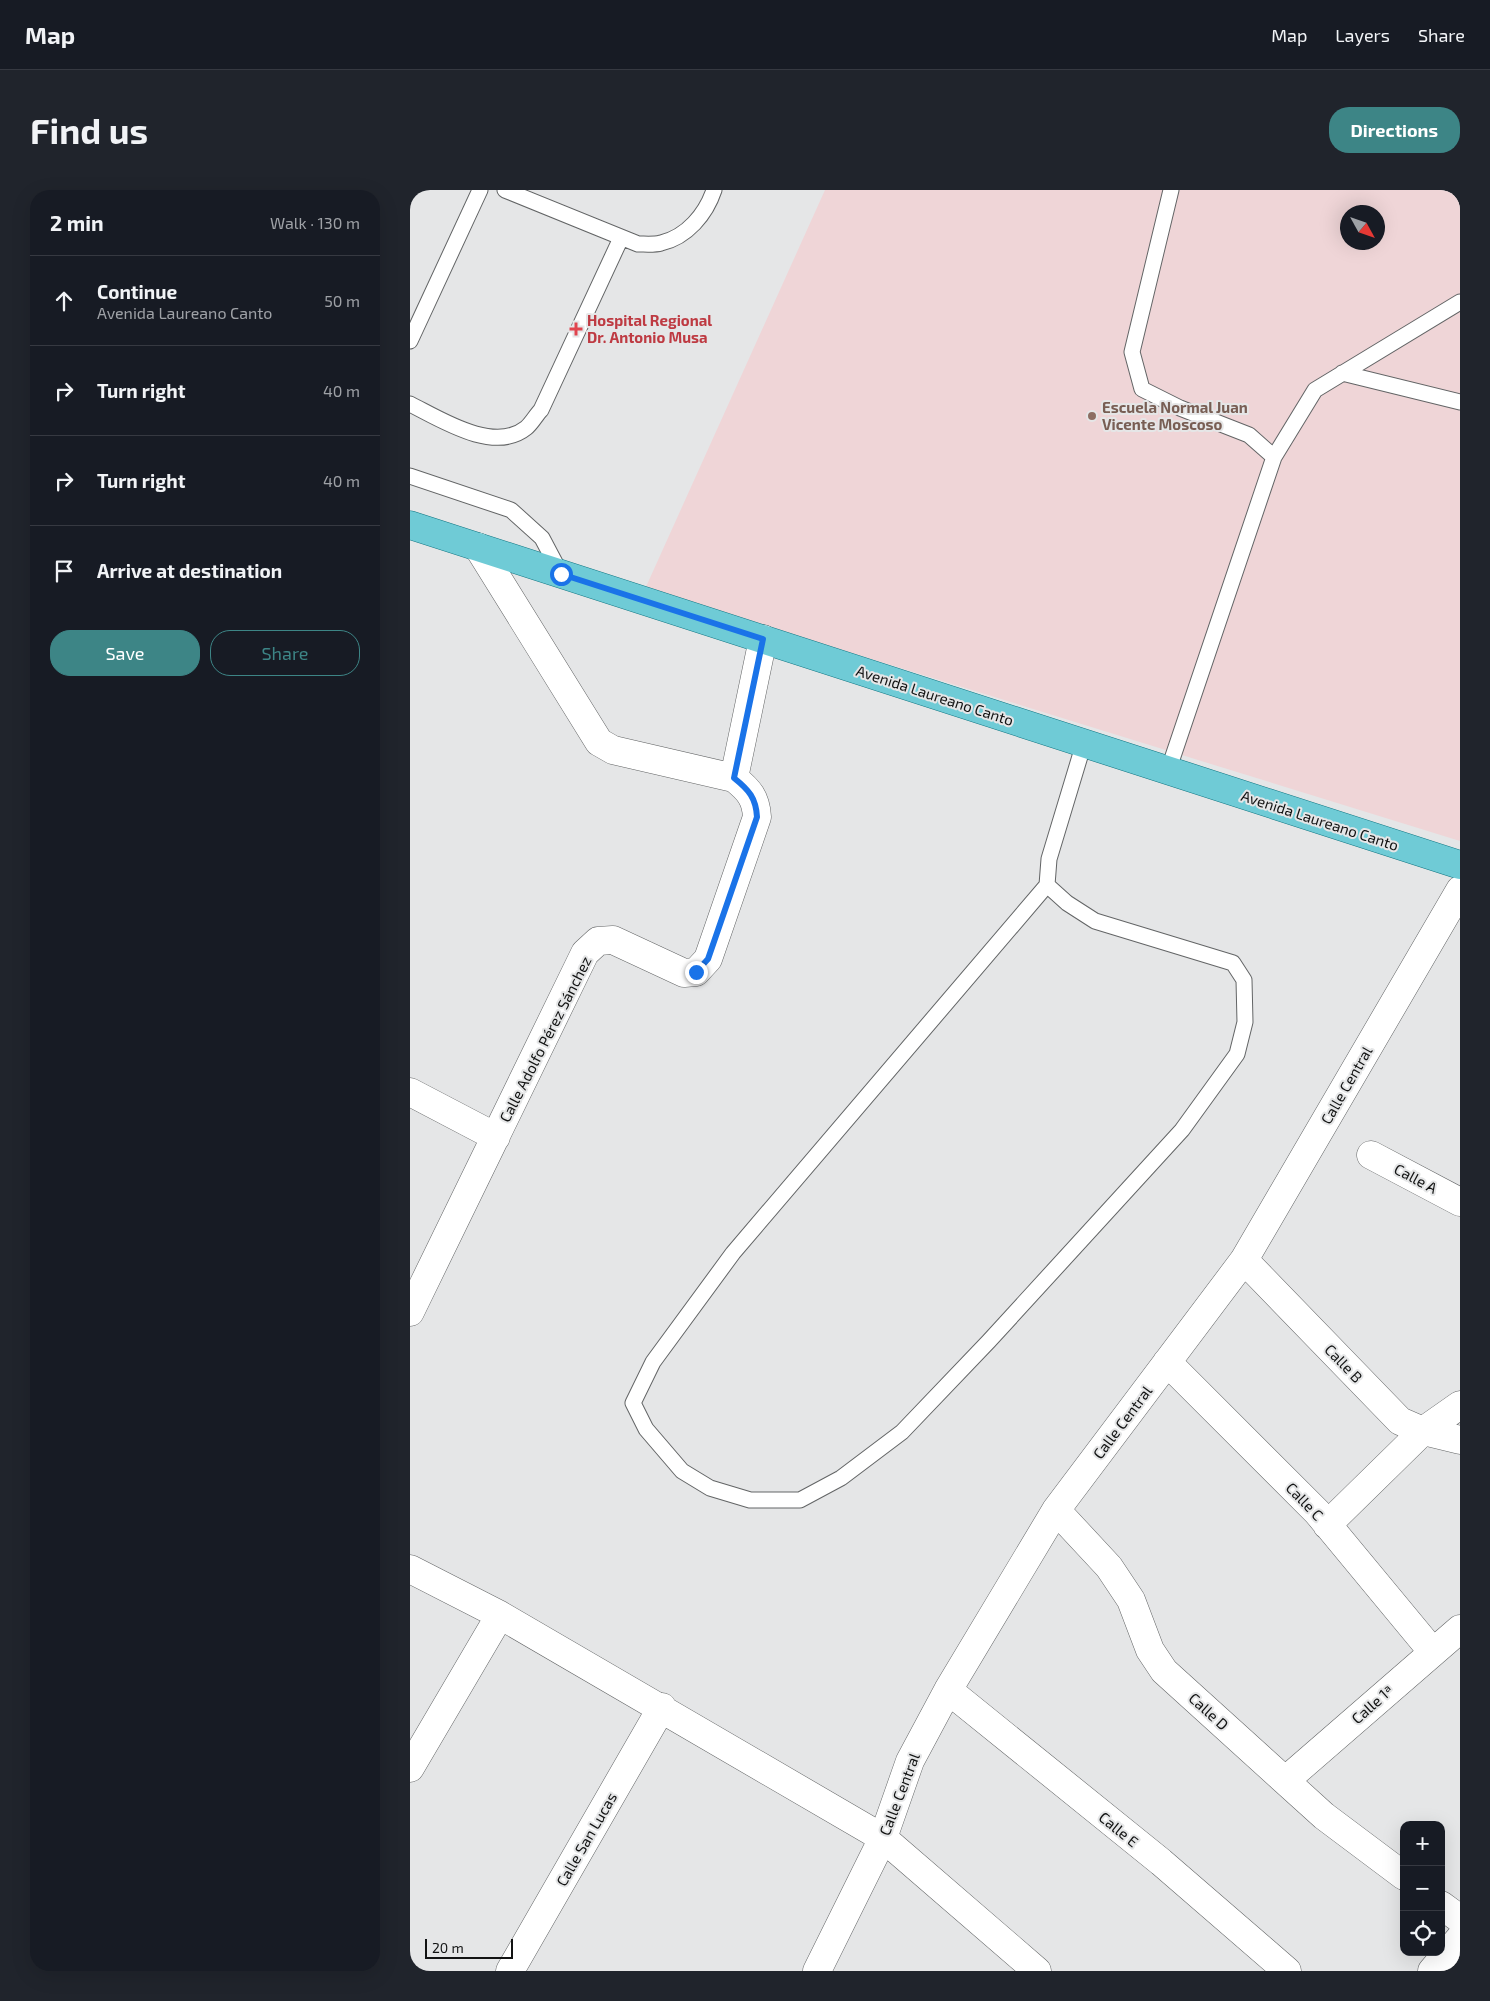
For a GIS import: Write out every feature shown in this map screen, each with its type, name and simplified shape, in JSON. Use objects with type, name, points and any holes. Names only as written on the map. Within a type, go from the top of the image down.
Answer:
[{"type":"main road","name":"Avenida Laureano Canto","points":[[410,525],[1460,865]]},
{"type":"street","points":[[478,547],[599,742],[613,750],[734,778],[763,639]]},
{"type":"street","name":"Calle Adolfo Pérez Sánchez","points":[[410,1312],[585,953],[598,942],[613,940],[684,973],[696,972],[708,959],[757,817],[757,804],[750,791],[734,778]]},
{"type":"street","name":"Calle Central","points":[[817,1971],[883,1838],[910,1761],[948,1690],[1056,1510],[1244,1260],[1460,890]]},
{"type":"street","points":[[410,1092],[496,1137]]},
{"type":"street","name":"Calle A","points":[[1371,1155],[1460,1202]]},
{"type":"street","name":"Calle B","points":[[1244,1260],[1400,1421],[1423,1431],[1460,1440]]},
{"type":"street","name":"Calle C","points":[[1167,1362],[1328,1525],[1432,1651]]},
{"type":"street","points":[[1328,1525],[1423,1431],[1460,1405]]},
{"type":"street","name":"Calle D","points":[[1056,1510],[1108,1567],[1130,1600],[1150,1650],[1164,1671],[1324,1816],[1400,1873]]},
{"type":"street","points":[[410,1569],[500,1615],[883,1838],[1037,1971]]},
{"type":"street","points":[[410,1768],[500,1615]]},
{"type":"street","name":"Calle 1ª","points":[[1286,1780],[1432,1651],[1460,1629]]},
{"type":"street","name":"Calle E","points":[[948,1690],[1161,1862],[1287,1971]]},
{"type":"street","name":"Calle San Lucas","points":[[510,1971],[662,1708]]},
{"type":"street","points":[[1445,1908],[1460,1919]]},
{"type":"street","points":[[1432,1971],[1460,1938]]},
{"type":"lane","points":[[410,341],[480,190]]},
{"type":"lane","points":[[505,190],[638,244],[662,244],[690,229],[709,206],[714,190]]},
{"type":"lane","points":[[1171,190],[1132,352],[1142,388],[1180,408],[1249,435],[1274,457]]},
{"type":"lane","points":[[410,404],[469,432],[486,437],[509,436],[525,428],[541,410],[620,238]]},
{"type":"lane","points":[[1168,771],[1274,457],[1315,390],[1460,302]]},
{"type":"lane","points":[[1342,373],[1460,402]]},
{"type":"lane","points":[[410,476],[512,510],[542,538],[561,574]]},
{"type":"lane","points":[[1047,886],[1067,903],[1095,921],[1233,964],[1244,980],[1245,1022],[1237,1054],[1182,1130],[996,1334],[902,1432],[841,1478],[800,1500],[750,1500],[710,1488],[682,1471],[646,1429],[633,1403],[653,1362],[733,1253],[1047,886],[1049,859],[1084,743]]},
{"type":"shaded area","name":"Escuela Normal Juan Vicente Moscoso","points":[[825,190],[1460,190],[1460,841],[645,589]]},
{"type":"place","name":"Hospital Regional Dr. Antonio Musa","points":[[576,329]]},
{"type":"place","name":"Escuela Normal Juan Vicente Moscoso","points":[[1092,416]]},
{"type":"route","points":[[561,574],[763,639],[734,778],[750,791],[757,804],[757,817],[708,959],[696,972]]}]
